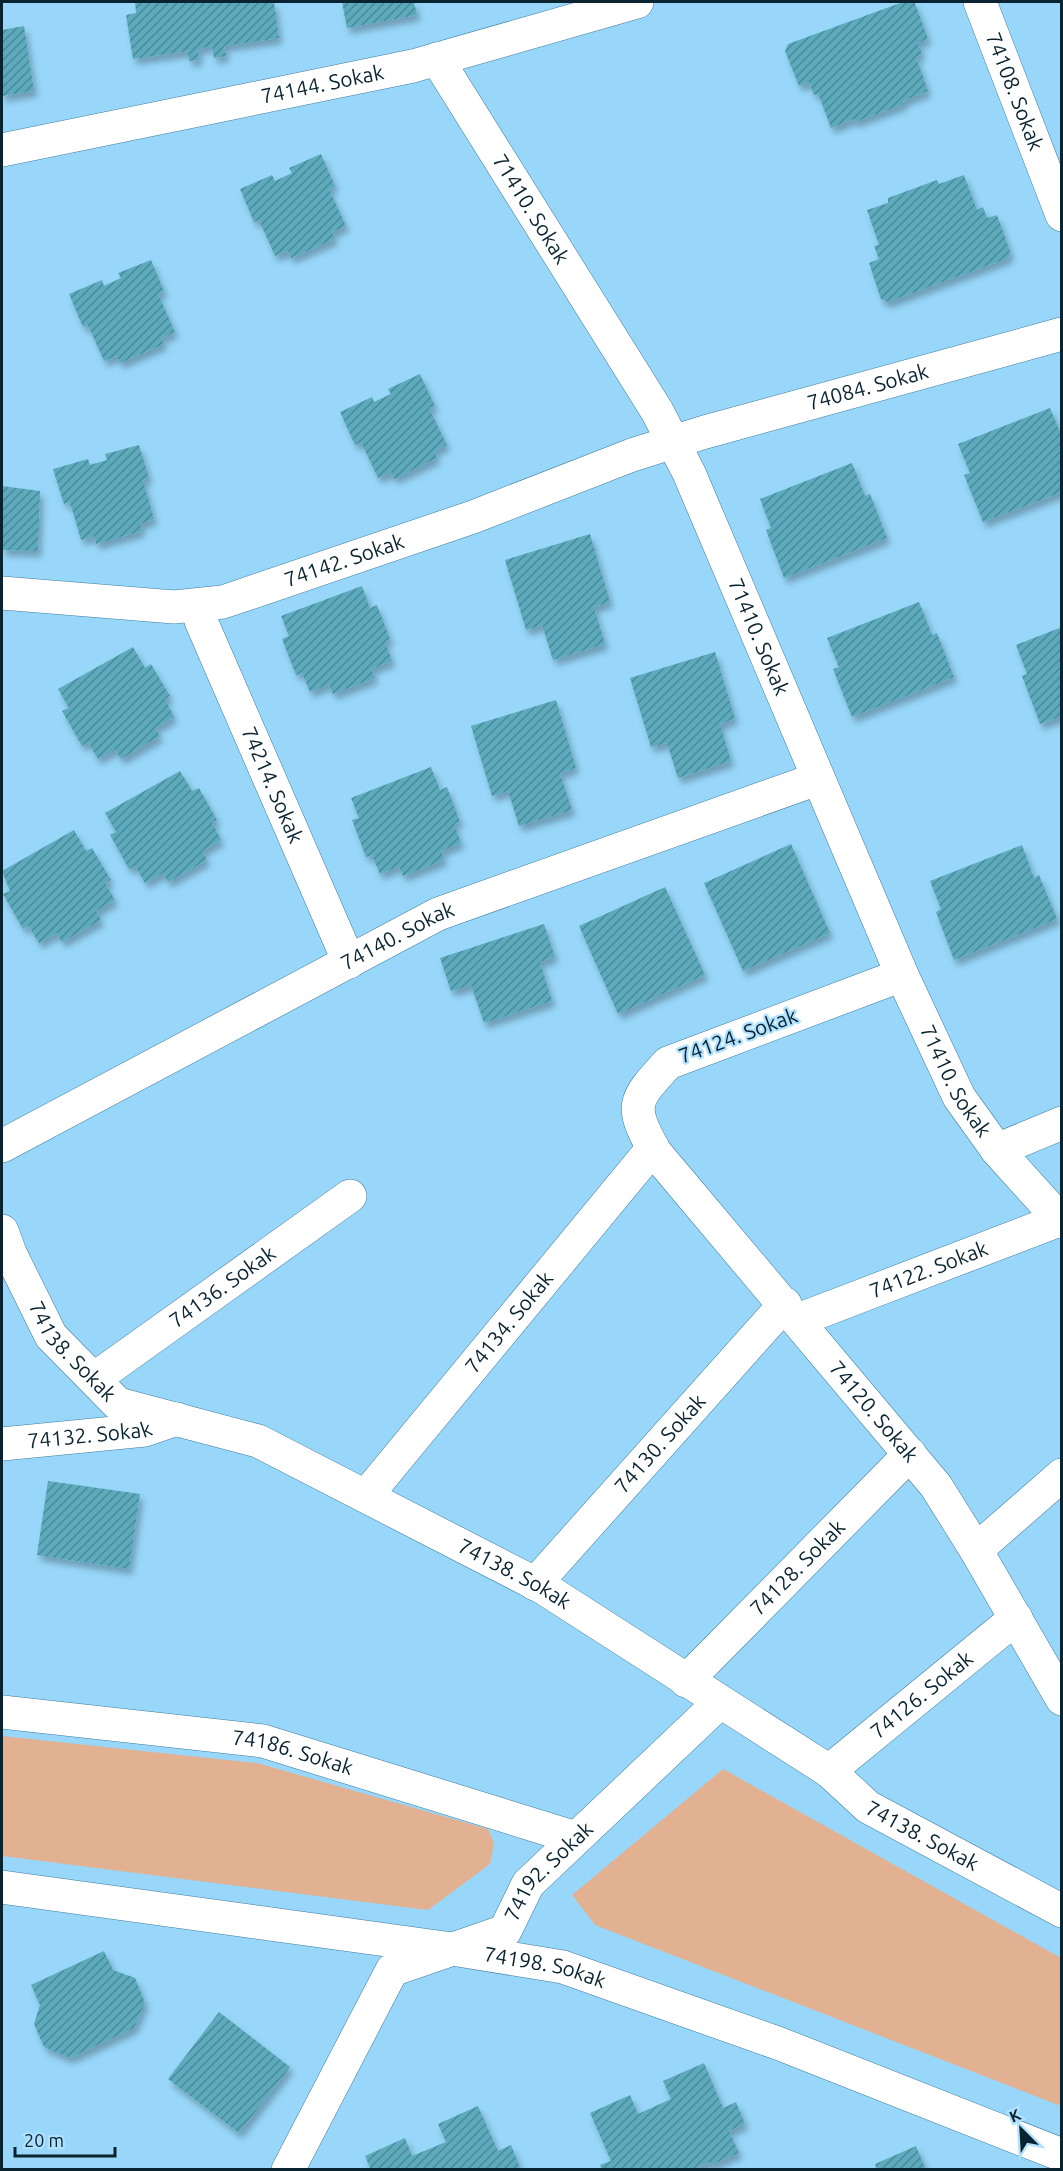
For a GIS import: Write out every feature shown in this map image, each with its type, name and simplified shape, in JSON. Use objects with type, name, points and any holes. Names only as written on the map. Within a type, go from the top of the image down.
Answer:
[{"type":"street","name":"74144. Sokak","points":[[2,150],[412,66],[637,2]]},
{"type":"street","name":"74108. Sokak","points":[[980,2],[1062,215]]},
{"type":"street","name":"71410. Sokak","points":[[437,59],[657,411],[673,442],[902,975],[959,1097],[998,1150],[1060,1221]]},
{"type":"street","name":"74084. Sokak","points":[[673,442],[1062,334]]},
{"type":"street","name":"74142. Sokak","points":[[2,593],[174,608],[223,602],[461,521],[632,455],[673,442]]},
{"type":"street","name":"74214. Sokak","points":[[199,606],[201,621],[349,962]]},
{"type":"street","name":"74140. Sokak","points":[[2,1146],[438,914],[817,779]]},
{"type":"street","name":"74124. Sokak","points":[[653,1148],[638,1120],[641,1092],[668,1063],[902,975]]},
{"type":"street","points":[[998,1150],[1062,1123]]},
{"type":"street","name":"74120. Sokak","points":[[653,1148],[936,1486],[976,1550],[1062,1699]]},
{"type":"street","name":"74134. Sokak","points":[[366,1496],[653,1148]]},
{"type":"street","name":"74136. Sokak","points":[[94,1379],[350,1196]]},
{"type":"street","name":"74122. Sokak","points":[[792,1312],[1060,1221]]},
{"type":"street","name":"74138. Sokak","points":[[2,1231],[10,1254],[51,1336],[118,1404],[258,1441],[535,1584],[829,1771],[868,1807],[1062,1911]]},
{"type":"street","name":"74130. Sokak","points":[[535,1584],[792,1312]]},
{"type":"street","name":"74132. Sokak","points":[[2,1444],[146,1430],[177,1419]]},
{"type":"street","name":"74128. Sokak","points":[[686,1681],[910,1454]]},
{"type":"street","points":[[976,1550],[1062,1475]]},
{"type":"street","name":"74126. Sokak","points":[[829,1771],[1016,1618]]},
{"type":"street","name":"74192. Sokak","points":[[288,2169],[392,1970],[505,1931],[528,1884],[719,1703]]},
{"type":"street","name":"74186. Sokak","points":[[2,1712],[263,1741],[576,1838]]},
{"type":"street","name":"74198. Sokak","points":[[2,1887],[452,1949],[563,1968],[780,2044],[1062,2155]]},
{"type":"shaded area","points":[[2,1736],[257,1763],[488,1829],[494,1843],[490,1864],[428,1910],[2,1856]]},
{"type":"shaded area","points":[[723,1769],[1061,1958],[1061,2106],[595,1925],[572,1895]]},
{"type":"building","points":[[135,2],[274,2],[279,38],[224,46],[226,56],[214,58],[212,46],[198,49],[199,60],[189,61],[188,51],[133,59],[126,15],[136,13]]},
{"type":"building","points":[[342,2],[414,2],[417,15],[347,28]]},
{"type":"building","points":[[903,2],[915,3],[928,39],[918,43],[922,54],[916,57],[928,91],[903,101],[904,104],[831,128],[818,93],[814,95],[809,82],[799,86],[785,51],[788,44]]},
{"type":"building","points":[[24,26],[34,91],[2,96],[2,30]]},
{"type":"building","points":[[321,154],[335,186],[329,189],[346,226],[332,232],[335,239],[291,258],[288,251],[275,256],[259,220],[254,222],[240,189],[272,175],[275,181],[292,173],[289,168]]},
{"type":"building","points":[[964,175],[977,210],[983,207],[987,218],[997,215],[1010,251],[1008,258],[888,302],[881,299],[869,263],[879,259],[874,246],[879,245],[867,210],[888,203],[888,198],[937,180],[939,184]]},
{"type":"building","points":[[151,260],[164,291],[158,294],[175,332],[161,338],[164,344],[120,363],[117,356],[104,361],[88,325],[83,327],[69,294],[102,280],[104,286],[121,278],[118,273]]},
{"type":"building","points":[[420,374],[435,406],[429,408],[447,445],[434,451],[437,458],[394,479],[391,472],[378,478],[361,442],[355,445],[340,412],[372,397],[374,402],[391,394],[388,389]]},
{"type":"building","points":[[1050,408],[1062,437],[1062,492],[983,522],[964,475],[970,473],[958,444]]},
{"type":"building","points":[[139,445],[149,478],[143,480],[154,519],[140,524],[142,531],[96,544],[94,536],[81,540],[70,502],[64,504],[53,469],[88,459],[90,465],[107,460],[105,454]]},
{"type":"building","points":[[852,463],[865,496],[870,494],[887,538],[784,578],[766,530],[771,528],[760,499]]},
{"type":"building","points":[[2,486],[40,491],[38,551],[2,550]]},
{"type":"building","points":[[590,534],[610,602],[594,607],[605,644],[553,660],[542,625],[526,630],[505,560]]},
{"type":"building","points":[[362,586],[370,608],[377,605],[390,639],[385,642],[392,661],[371,669],[375,678],[333,694],[329,684],[310,692],[302,673],[296,675],[282,639],[289,636],[281,616]]},
{"type":"building","points":[[919,602],[932,635],[937,633],[954,677],[852,717],[833,669],[839,667],[827,638]]},
{"type":"building","points":[[1062,627],[1062,716],[1040,724],[1022,676],[1027,674],[1016,645]]},
{"type":"building","points":[[133,647],[145,668],[151,664],[170,696],[165,699],[174,717],[155,728],[160,736],[121,759],[115,749],[98,759],[88,742],[82,746],[62,711],[69,708],[58,689]]},
{"type":"building","points":[[715,652],[735,719],[720,724],[731,761],[678,778],[667,743],[651,747],[630,678]]},
{"type":"building","points":[[556,700],[576,768],[560,773],[572,810],[519,826],[508,791],[492,796],[471,726]]},
{"type":"building","points":[[431,767],[440,790],[447,787],[460,822],[454,824],[461,843],[441,851],[444,860],[403,876],[399,866],[380,874],[372,855],[366,857],[352,820],[359,818],[351,798]]},
{"type":"building","points":[[180,771],[192,791],[199,788],[217,820],[212,822],[221,840],[202,851],[207,860],[168,882],[163,873],[145,883],[135,866],[129,869],[110,835],[116,832],[105,813]]},
{"type":"building","points":[[74,830],[86,851],[92,848],[111,880],[105,883],[115,900],[96,911],[101,920],[62,942],[57,933],[39,943],[28,925],[23,929],[3,894],[10,891],[2,871]]},
{"type":"building","points":[[791,844],[830,933],[743,971],[704,883]]},
{"type":"building","points":[[1022,845],[1034,878],[1039,875],[1057,919],[954,960],[936,912],[941,909],[930,881]]},
{"type":"building","points":[[665,887],[705,975],[618,1014],[579,926]]},
{"type":"building","points":[[544,924],[555,957],[540,962],[552,1001],[484,1023],[471,985],[451,991],[440,958]]},
{"type":"building","points":[[48,1481],[140,1494],[129,1569],[37,1555]]},
{"type":"building","points":[[104,1951],[113,1970],[135,1978],[145,2003],[134,2028],[70,2058],[44,2047],[34,2024],[40,2005],[31,1985]]},
{"type":"building","points":[[219,2012],[290,2067],[239,2133],[168,2079]]},
{"type":"building","points":[[704,2063],[723,2108],[736,2102],[745,2124],[729,2131],[739,2153],[692,2170],[602,2170],[600,2165],[611,2161],[590,2113],[630,2095],[638,2114],[671,2099],[663,2081]]},
{"type":"building","points":[[478,2106],[498,2151],[511,2145],[520,2167],[515,2170],[371,2170],[365,2156],[405,2138],[412,2156],[446,2142],[438,2124]]},
{"type":"building","points":[[916,2146],[926,2170],[877,2170],[875,2164]]}]
